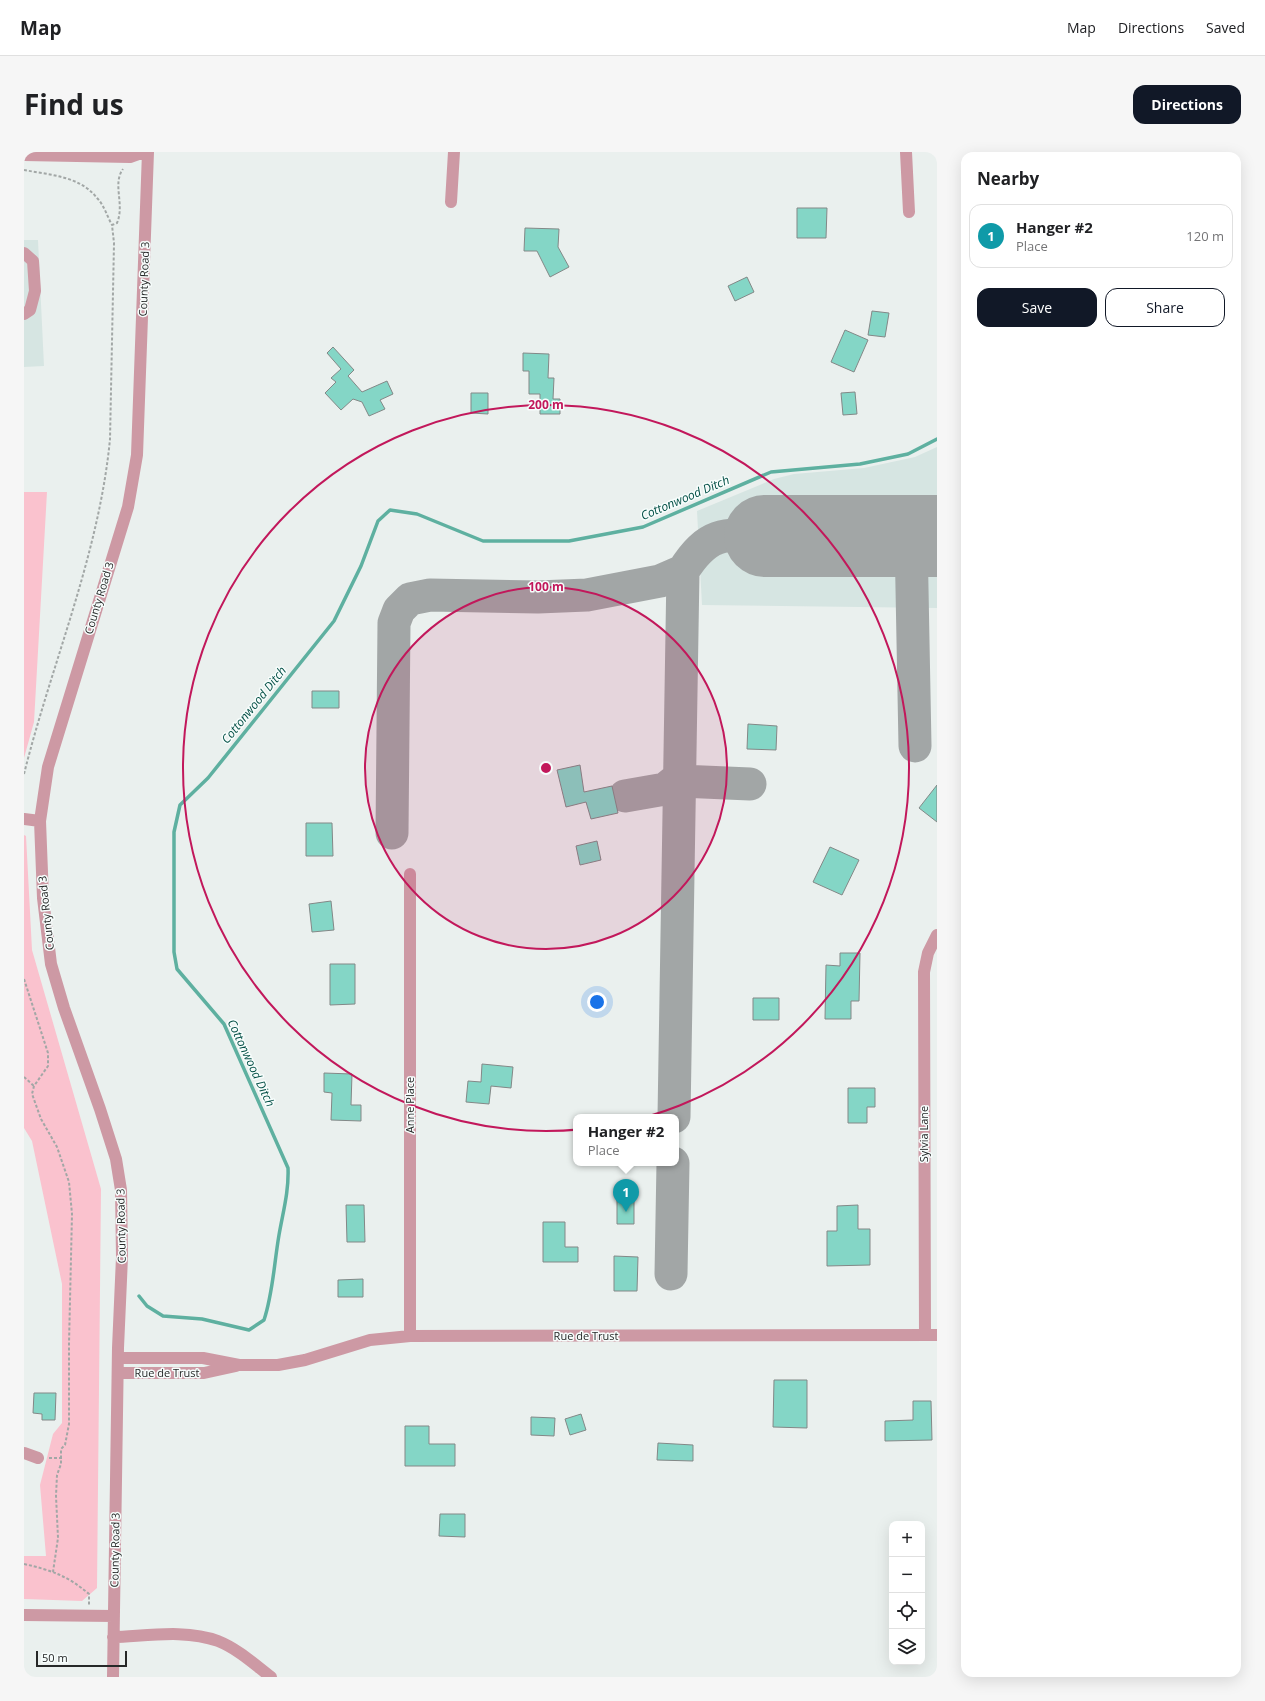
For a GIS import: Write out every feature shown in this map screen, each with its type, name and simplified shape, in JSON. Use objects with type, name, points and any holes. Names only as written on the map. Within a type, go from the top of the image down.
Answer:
[{"type":"street","points":[[24,155],[130,157],[144,152]]},
{"type":"street","name":"County Road 3","points":[[113,1677],[118,1358],[122,1257],[120,1190],[116,1159],[64,1008],[51,964],[43,898],[40,821],[48,767],[128,507],[137,455],[148,152]]},
{"type":"street","points":[[452,202],[454,152]]},
{"type":"street","points":[[906,152],[909,212]]},
{"type":"street","points":[[24,253],[33,261],[35,291],[30,310],[24,314]]},
{"type":"street","points":[[24,819],[40,821]]},
{"type":"street","name":"Anne Place","points":[[410,874],[410,1336]]},
{"type":"street","name":"Sylvia Lane","points":[[931,1335],[924,972],[928,953],[937,935]]},
{"type":"street","name":"Rue de Trust","points":[[118,1358],[203,1358],[239,1365],[278,1365],[305,1360],[370,1340],[410,1336],[931,1335]]},
{"type":"street","name":"Rue de Trust","points":[[118,1373],[204,1373],[239,1365]]},
{"type":"street","points":[[24,1452],[38,1458]]},
{"type":"street","points":[[24,1615],[114,1616]]},
{"type":"street","points":[[113,1637],[198,1635],[232,1648],[271,1677]]},
{"type":"path","points":[[112,225],[117,223],[121,214],[118,175],[123,169]]},
{"type":"path","points":[[24,170],[63,177],[86,186],[98,199],[112,225],[114,243],[110,439],[107,468],[83,579],[54,668],[24,774]]},
{"type":"path","points":[[24,979],[48,1053],[48,1066],[34,1086],[32,1094],[34,1102],[57,1147],[69,1182],[72,1214],[68,1344],[69,1424],[65,1445],[61,1449],[61,1464],[57,1475],[56,1496],[58,1538],[53,1572]]},
{"type":"path","points":[[24,1077],[34,1086]]},
{"type":"path","points":[[24,1564],[53,1572],[73,1580],[89,1594],[89,1616]]},
{"type":"shaded area","points":[[24,240],[38,240],[44,366],[24,367]]},
{"type":"shaded area","points":[[937,447],[937,608],[702,605],[697,511],[774,479],[794,474],[864,468],[915,457]]},
{"type":"shaded area","points":[[24,492],[47,492],[34,722],[24,758]]},
{"type":"shaded area","points":[[24,835],[26,836],[32,950],[101,1189],[97,1588],[82,1601],[24,1599],[24,1556],[46,1556],[40,1485],[53,1434],[62,1423],[62,1284],[32,1141],[24,1128]]},
{"type":"building","points":[[797,208],[827,208],[826,238],[797,238]]},
{"type":"building","points":[[525,228],[559,229],[558,247],[569,267],[550,277],[537,251],[524,251]]},
{"type":"building","points":[[747,277],[754,292],[735,301],[728,286]]},
{"type":"building","points":[[872,311],[889,313],[885,337],[868,335]]},
{"type":"building","points":[[845,330],[868,340],[854,372],[831,362]]},
{"type":"building","points":[[333,347],[354,370],[348,376],[362,392],[387,381],[393,394],[380,400],[385,409],[369,416],[362,402],[353,399],[341,410],[325,393],[336,382],[331,378],[341,369],[327,353]]},
{"type":"building","points":[[523,353],[549,354],[548,378],[554,378],[553,399],[560,399],[560,414],[540,414],[540,394],[529,394],[529,371],[523,371]]},
{"type":"building","points":[[855,392],[857,414],[843,415],[841,393]]},
{"type":"building","points":[[471,393],[488,393],[488,414],[471,413]]},
{"type":"building","points":[[312,691],[339,691],[339,708],[312,708]]},
{"type":"building","points":[[748,724],[777,726],[776,750],[747,749]]},
{"type":"building","points":[[580,765],[584,792],[612,786],[618,813],[591,819],[586,802],[566,807],[557,770]]},
{"type":"building","points":[[937,785],[937,822],[919,808]]},
{"type":"building","points":[[306,823],[332,823],[333,856],[306,856]]},
{"type":"building","points":[[597,841],[601,860],[580,865],[576,846]]},
{"type":"building","points":[[830,847],[859,860],[842,895],[813,882]]},
{"type":"building","points":[[331,901],[334,930],[312,932],[309,904]]},
{"type":"building","points":[[840,953],[860,953],[859,1001],[851,1001],[851,1019],[825,1019],[826,965],[840,966]]},
{"type":"building","points":[[330,964],[355,964],[355,1004],[330,1005]]},
{"type":"building","points":[[753,998],[779,998],[779,1020],[753,1020]]},
{"type":"building","points":[[482,1064],[513,1067],[511,1088],[491,1086],[489,1104],[466,1102],[468,1081],[481,1082]]},
{"type":"building","points":[[324,1073],[352,1074],[351,1105],[361,1105],[361,1121],[331,1120],[332,1093],[324,1092]]},
{"type":"building","points":[[848,1088],[875,1088],[875,1107],[867,1107],[867,1123],[848,1123]]},
{"type":"building","points":[[617,1200],[634,1200],[634,1224],[617,1224]]},
{"type":"building","points":[[346,1205],[364,1205],[365,1242],[347,1242]]},
{"type":"building","points":[[858,1205],[858,1229],[870,1229],[870,1265],[827,1266],[827,1231],[837,1231],[837,1206]]},
{"type":"building","points":[[543,1222],[565,1222],[565,1247],[578,1247],[578,1262],[543,1262]]},
{"type":"building","points":[[614,1256],[638,1257],[637,1291],[614,1291]]},
{"type":"building","points":[[363,1279],[363,1297],[338,1297],[338,1280]]},
{"type":"building","points":[[774,1380],[807,1380],[807,1428],[773,1427]]},
{"type":"building","points":[[34,1393],[56,1393],[55,1420],[42,1420],[42,1414],[33,1413]]},
{"type":"building","points":[[913,1401],[931,1401],[932,1440],[885,1441],[885,1421],[913,1420]]},
{"type":"building","points":[[581,1414],[586,1430],[570,1435],[565,1419]]},
{"type":"building","points":[[531,1417],[555,1418],[554,1436],[531,1435]]},
{"type":"building","points":[[405,1426],[429,1426],[429,1444],[455,1444],[455,1466],[405,1466]]},
{"type":"building","points":[[658,1443],[693,1445],[693,1461],[657,1460]]},
{"type":"building","points":[[440,1514],[465,1514],[465,1537],[439,1536]]},
{"type":"waterway","name":"Cottonwood Ditch","points":[[139,1296],[147,1306],[163,1316],[202,1319],[249,1330],[264,1320],[271,1289],[288,1185],[288,1168],[224,1024],[177,969],[174,952],[174,832],[180,805],[208,778],[334,621],[361,566],[378,521],[390,510],[417,514],[483,541],[569,541],[643,527],[771,472],[860,464],[908,454],[937,439]]},
{"type":"taxiway","points":[[674,1114],[683,571],[700,549],[708,542],[717,538],[738,535],[765,536]]},
{"type":"taxiway","points":[[911,536],[915,746]]},
{"type":"taxiway","points":[[392,833],[394,623],[399,610],[410,599],[430,595],[538,597],[587,595],[660,581],[683,571]]},
{"type":"taxiway","points":[[625,796],[665,789],[680,777]]},
{"type":"taxiway","points":[[680,781],[750,784]]},
{"type":"taxiway","points":[[671,1274],[673,1166]]},
{"type":"runway","points":[[765,536],[937,536]]},
{"type":"place","name":"Hanger #2","points":[[626,1212]]}]
